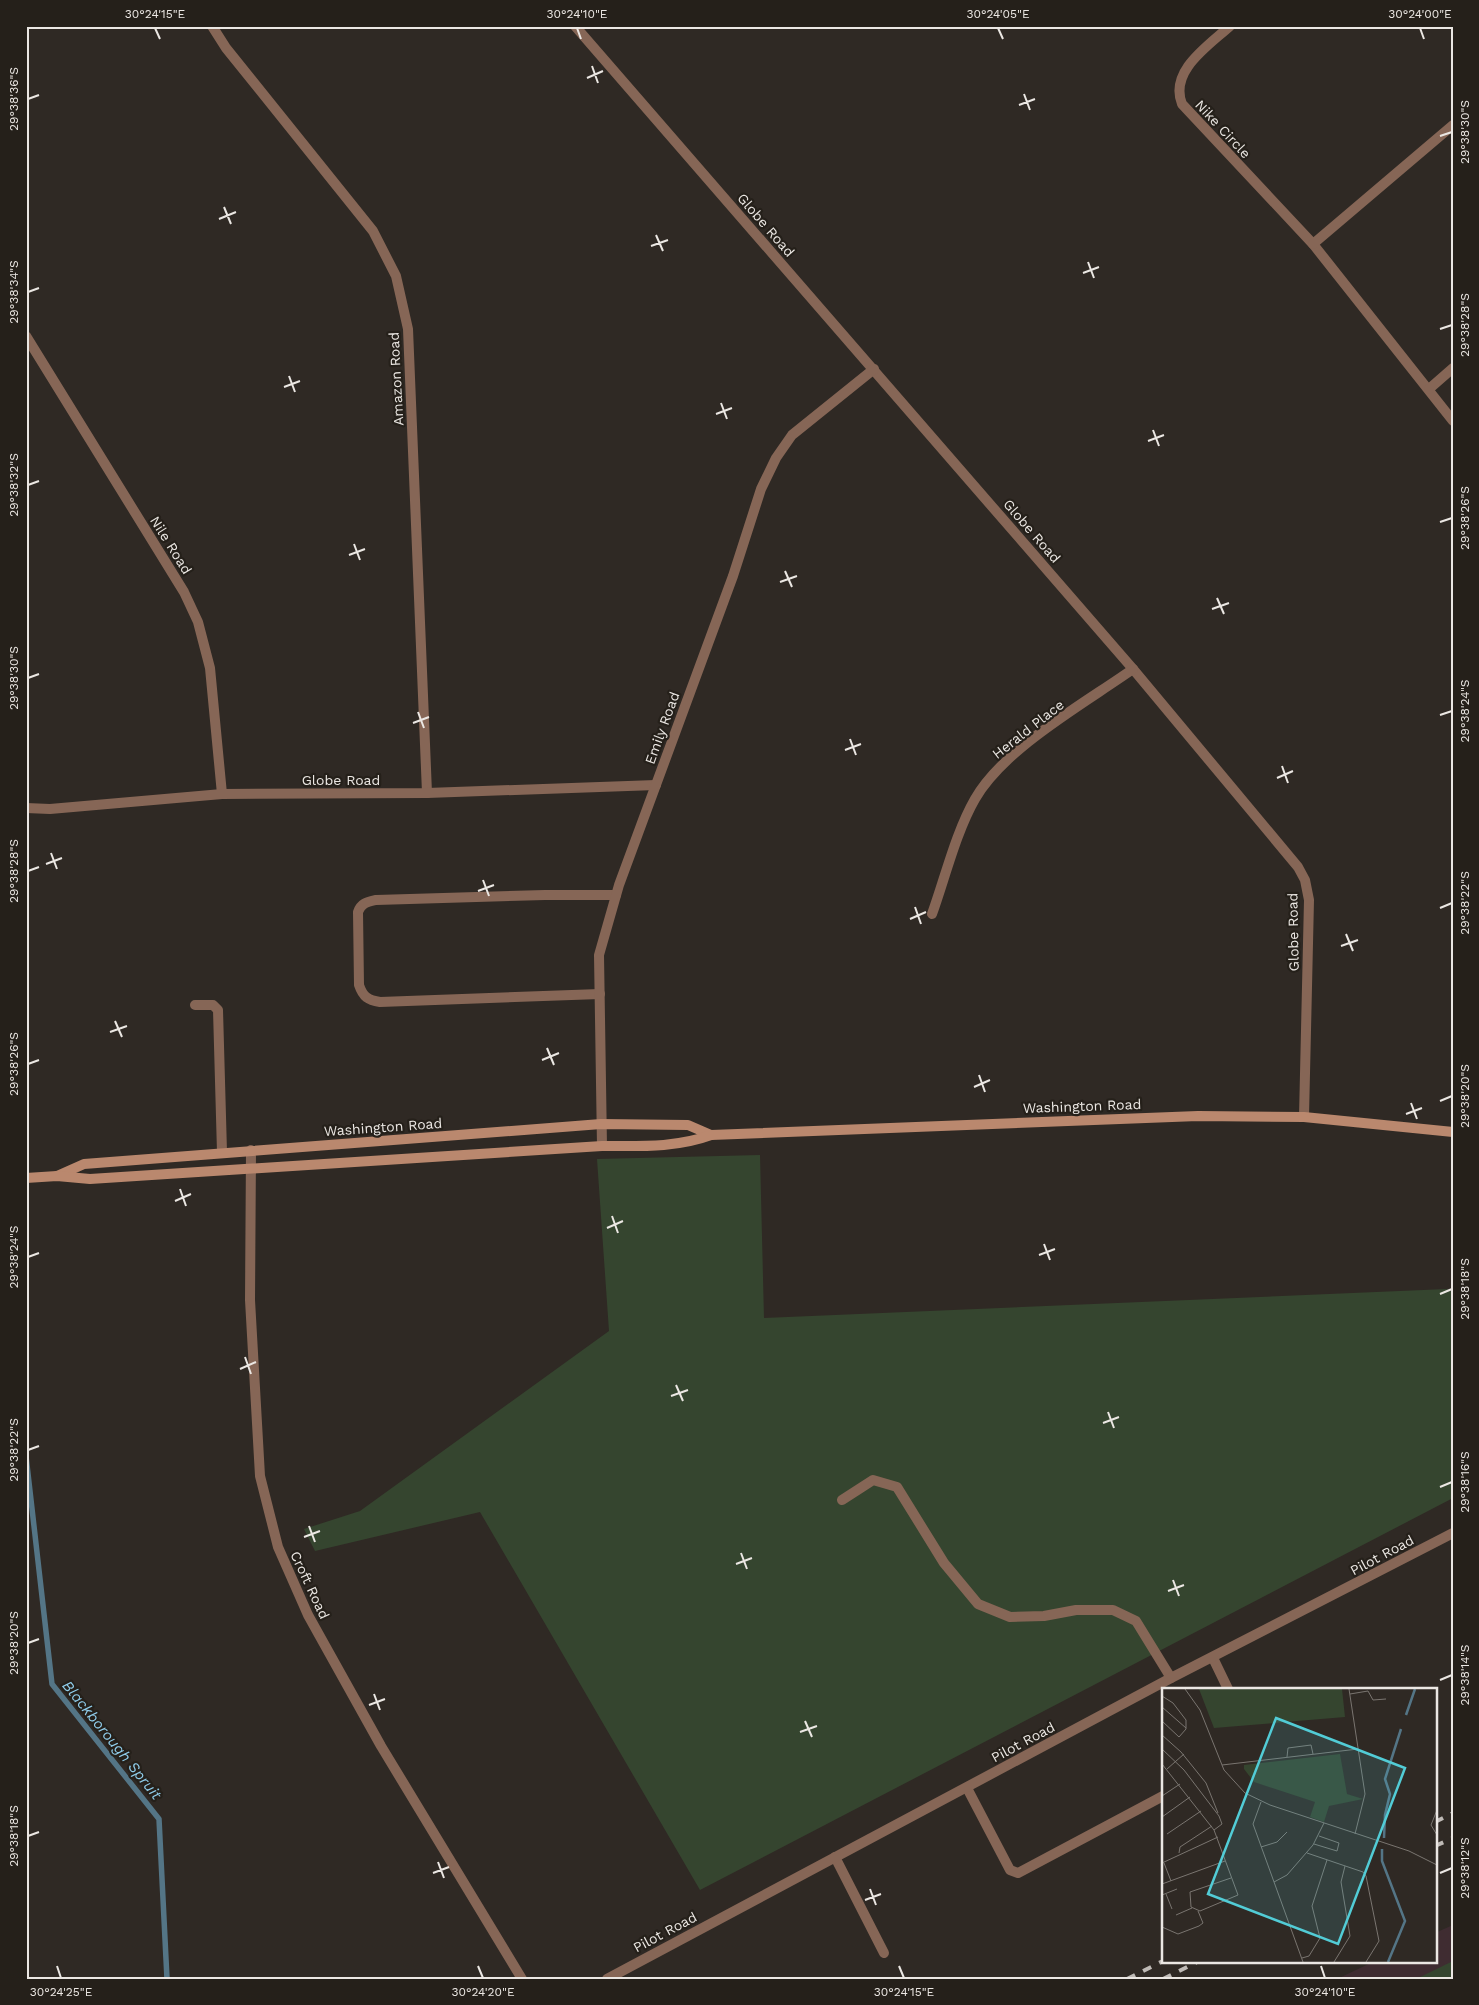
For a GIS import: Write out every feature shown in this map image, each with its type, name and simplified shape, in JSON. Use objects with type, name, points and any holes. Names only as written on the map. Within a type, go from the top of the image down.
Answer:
[{"type":"main road","name":"Washington Road","points":[[26,1178],[57,1176],[90,1180],[602,1146],[675,1145],[690,1143],[711,1135],[1198,1116],[1304,1117],[1453,1132]]},
{"type":"main road","name":"Washington Road","points":[[57,1176],[84,1164],[601,1124],[688,1125],[711,1135]]},
{"type":"street","name":"Amazon Road","points":[[212,26],[226,48],[373,231],[396,276],[408,329],[427,794]]},
{"type":"street","name":"Globe Road","points":[[575,26],[1133,669],[1287,853],[1305,880],[1309,900],[1304,1117]]},
{"type":"street","name":"Nike Circle","points":[[1230,26],[1198,54],[1186,70],[1179,82],[1180,99],[1192,117],[1313,244],[1453,421]]},
{"type":"street","points":[[1313,244],[1453,125]]},
{"type":"street","name":"Nile Road","points":[[26,336],[184,592],[198,622],[210,668],[222,794]]},
{"type":"street","points":[[1429,389],[1453,368]]},
{"type":"street","name":"Emily Road","points":[[602,1146],[599,955],[616,895],[732,576],[761,489],[776,458],[792,435],[811,417],[874,369]]},
{"type":"street","name":"Herald Place","points":[[932,914],[974,800],[993,773],[1035,738],[1133,669]]},
{"type":"street","name":"Globe Road","points":[[26,808],[50,809],[222,794],[427,794],[656,785]]},
{"type":"street","points":[[600,994],[380,1002],[370,1000],[362,995],[358,985],[358,912],[360,906],[367,902],[387,900],[616,895]]},
{"type":"street","points":[[195,1005],[213,1005],[218,1010],[222,1152]]},
{"type":"street","name":"Croft Road","points":[[251,1150],[250,1291],[260,1476],[268,1514],[278,1547],[308,1615],[382,1746],[522,1979]]},
{"type":"street","points":[[842,1500],[873,1480],[897,1487],[944,1563],[978,1604],[1010,1617],[1044,1616],[1076,1610],[1113,1610],[1136,1621],[1171,1678]]},
{"type":"street","name":"Pilot Road","points":[[607,1979],[1171,1678],[1453,1533]]},
{"type":"street","points":[[1213,1658],[1228,1688]]},
{"type":"street","points":[[967,1788],[1010,1870],[1018,1873],[1162,1797]]},
{"type":"street","points":[[835,1857],[884,1953]]},
{"type":"shaded area","points":[[1453,1925],[1453,1979],[1337,1979],[1373,1962],[1436,1962],[1436,1933]]},
{"type":"green space","points":[[760,1155],[764,1318],[1447,1289],[1453,1292],[1453,1498],[700,1890],[480,1512],[315,1551],[304,1529],[360,1511],[609,1331],[597,1159]]},
{"type":"green space","points":[[1453,1961],[1453,1979],[1416,1979]]},
{"type":"waterway","name":"Blackborough Spruit","points":[[26,1456],[52,1684],[159,1819],[167,1979]]},
{"type":"railway","points":[[1436,1822],[1453,1813]]},
{"type":"railway","points":[[1436,1846],[1453,1838]]},
{"type":"railway","points":[[1127,1979],[1162,1962]]},
{"type":"railway","points":[[1163,1979],[1197,1962]]}]
